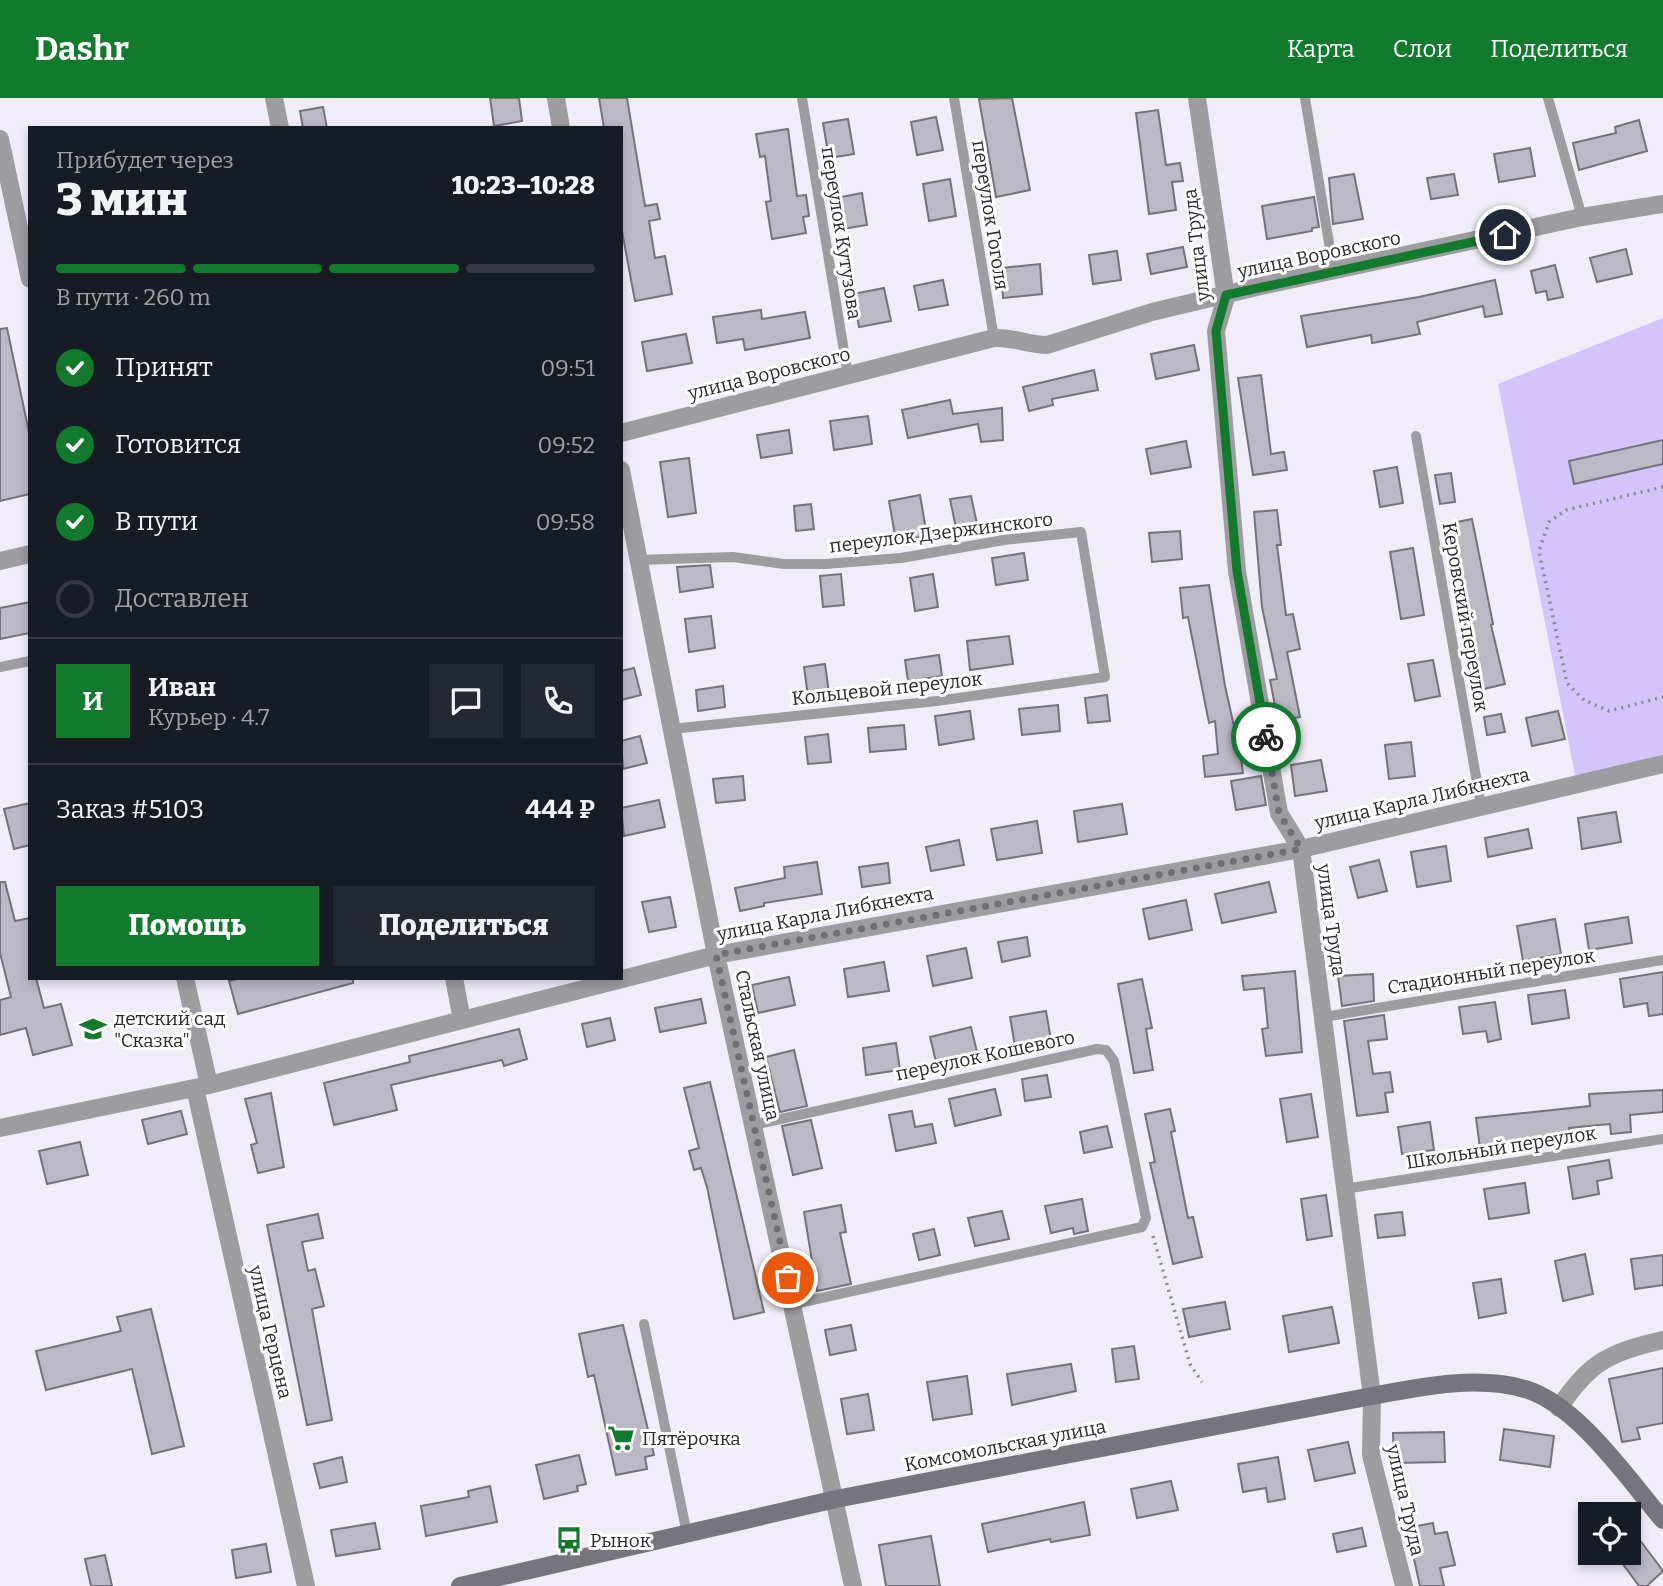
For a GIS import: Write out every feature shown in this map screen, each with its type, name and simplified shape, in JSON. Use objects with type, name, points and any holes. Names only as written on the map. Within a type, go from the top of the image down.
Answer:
[{"type":"main road","name":"Комсомольская улица","points":[[460,1586],[836,1499],[1420,1387],[1500,1384],[1527,1390],[1559,1408],[1580,1424],[1663,1520]]},
{"type":"street","points":[[274,98],[280,126]]},
{"type":"street","points":[[556,98],[561,126]]},
{"type":"street","name":"улица Труда","points":[[1197,98],[1226,295],[1216,331],[1237,571],[1279,813],[1301,849],[1371,1396],[1371,1455],[1404,1586]]},
{"type":"street","points":[[0,139],[28,270]]},
{"type":"street","name":"улица Воровского","points":[[623,432],[994,338],[1008,337],[1047,345],[1152,312],[1226,295],[1582,217],[1663,204]]},
{"type":"street","name":"Стальская улица","points":[[623,481],[716,955],[794,1304],[853,1586]]},
{"type":"street","points":[[0,561],[28,554]]},
{"type":"street","name":"улица Карла Либкнехта","points":[[623,979],[716,955],[1301,849],[1663,764]]},
{"type":"street","name":"улица Герцена","points":[[185,980],[202,1086],[306,1586]]},
{"type":"street","points":[[454,980],[462,1020]]},
{"type":"street","name":"улица Карла Либкнехта","points":[[0,1128],[202,1086],[618,980]]},
{"type":"street","points":[[1559,1408],[1574,1385],[1599,1360],[1633,1347],[1663,1340]]},
{"type":"lane","name":"переулок Кутузова","points":[[802,98],[848,374]]},
{"type":"lane","name":"переулок Гоголя","points":[[954,98],[994,338]]},
{"type":"lane","points":[[1305,98],[1334,273]]},
{"type":"lane","points":[[1548,98],[1582,217]]},
{"type":"lane","name":"Керовский переулок","points":[[1416,436],[1481,805]]},
{"type":"lane","name":"переулок Дзержинского","points":[[638,560],[733,557],[784,564],[849,563],[901,558],[1004,540],[1081,532],[1105,677]]},
{"type":"lane","points":[[0,667],[28,661]]},
{"type":"lane","name":"Кольцевой переулок","points":[[672,729],[950,699],[1105,677]]},
{"type":"lane","name":"Стадионный переулок","points":[[1324,1017],[1663,960]]},
{"type":"lane","name":"переулок Кошевого","points":[[754,1125],[1097,1049],[1106,1050],[1114,1061],[1146,1217]]},
{"type":"lane","name":"Школьный переулок","points":[[1345,1189],[1663,1139]]},
{"type":"lane","points":[[794,1304],[1131,1231],[1142,1227],[1146,1217]]},
{"type":"lane","points":[[644,1324],[687,1534]]},
{"type":"path","points":[[1663,487],[1566,510],[1549,522],[1539,551],[1567,683],[1584,700],[1609,711],[1663,697]]},
{"type":"path","points":[[1146,1217],[1190,1364],[1202,1382]]},
{"type":"shaded area","points":[[1663,318],[1663,759],[1576,780],[1498,384]]},
{"type":"building","points":[[490,98],[519,98],[522,121],[494,126]]},
{"type":"building","points":[[599,98],[627,98],[645,206],[657,204],[660,219],[649,221],[655,258],[665,256],[672,294],[635,301],[623,237],[623,126],[604,126]]},
{"type":"building","points":[[1012,98],[1030,190],[996,197],[979,99]]},
{"type":"building","points":[[323,107],[327,126],[303,126],[300,111]]},
{"type":"building","points":[[1158,110],[1166,165],[1180,163],[1183,181],[1172,182],[1176,210],[1149,214],[1136,113]]},
{"type":"building","points":[[936,117],[943,150],[917,155],[911,122]]},
{"type":"building","points":[[848,119],[854,154],[829,158],[823,123]]},
{"type":"building","points":[[1639,120],[1647,151],[1579,170],[1573,143],[1616,133],[1615,127]]},
{"type":"building","points":[[788,129],[797,196],[806,195],[809,216],[803,217],[806,233],[772,239],[766,202],[771,201],[765,156],[760,157],[756,134]]},
{"type":"building","points":[[1530,148],[1535,176],[1499,182],[1494,154]]},
{"type":"building","points":[[1354,174],[1363,219],[1333,224],[1329,178]]},
{"type":"building","points":[[1454,174],[1458,195],[1431,199],[1427,178]]},
{"type":"building","points":[[950,179],[956,216],[929,221],[923,184]]},
{"type":"building","points":[[862,193],[867,225],[842,229],[836,198]]},
{"type":"building","points":[[1314,197],[1319,227],[1312,228],[1312,231],[1267,239],[1262,206]]},
{"type":"building","points":[[1183,247],[1187,267],[1151,274],[1147,254]]},
{"type":"building","points":[[1626,249],[1632,274],[1597,282],[1590,258]]},
{"type":"building","points":[[1117,251],[1121,280],[1093,284],[1089,255]]},
{"type":"building","points":[[1040,264],[1042,294],[1003,298],[1001,268]]},
{"type":"building","points":[[1555,265],[1563,297],[1548,300],[1546,291],[1536,293],[1531,271]]},
{"type":"building","points":[[943,280],[948,305],[919,310],[914,286]]},
{"type":"building","points":[[1495,280],[1502,314],[1485,317],[1483,306],[1417,322],[1420,334],[1372,343],[1371,335],[1307,347],[1301,316],[1419,297]]},
{"type":"building","points":[[884,288],[891,321],[859,327],[853,294]]},
{"type":"building","points":[[761,310],[762,319],[805,312],[810,338],[745,350],[743,339],[717,343],[713,317]]},
{"type":"building","points":[[7,328],[28,428],[28,494],[0,501],[0,329]]},
{"type":"building","points":[[686,334],[692,363],[647,371],[642,342]]},
{"type":"building","points":[[1194,345],[1199,370],[1156,379],[1151,354]]},
{"type":"building","points":[[1094,370],[1098,390],[1052,399],[1053,405],[1029,411],[1023,387]]},
{"type":"building","points":[[1261,375],[1271,454],[1284,452],[1287,470],[1253,475],[1238,378]]},
{"type":"building","points":[[950,400],[953,414],[1002,408],[1003,440],[981,442],[978,424],[908,438],[902,410]]},
{"type":"building","points":[[868,416],[872,444],[834,450],[830,421]]},
{"type":"building","points":[[789,430],[792,453],[761,458],[757,435]]},
{"type":"building","points":[[1663,440],[1663,464],[1574,484],[1569,461]]},
{"type":"building","points":[[1186,441],[1191,467],[1151,474],[1146,449]]},
{"type":"building","points":[[689,458],[696,513],[668,517],[660,462]]},
{"type":"building","points":[[1397,467],[1403,503],[1380,507],[1374,471]]},
{"type":"building","points":[[1451,473],[1455,502],[1440,504],[1435,475]]},
{"type":"building","points":[[920,495],[927,536],[896,541],[889,501]]},
{"type":"building","points":[[971,496],[977,524],[956,528],[950,499]]},
{"type":"building","points":[[811,504],[814,529],[796,531],[794,506]]},
{"type":"building","points":[[1277,510],[1281,545],[1277,545],[1286,615],[1293,614],[1300,649],[1287,652],[1300,717],[1278,721],[1270,680],[1277,679],[1262,607],[1254,512]]},
{"type":"building","points":[[1472,519],[1493,624],[1491,625],[1505,684],[1480,690],[1456,585],[1460,584],[1447,524]]},
{"type":"building","points":[[1180,531],[1182,559],[1152,562],[1149,533]]},
{"type":"building","points":[[1413,548],[1424,615],[1401,619],[1390,552]]},
{"type":"building","points":[[1024,553],[1028,580],[996,585],[992,558]]},
{"type":"building","points":[[710,565],[713,587],[680,592],[677,567]]},
{"type":"building","points":[[841,574],[844,605],[823,607],[820,576]]},
{"type":"building","points":[[933,574],[938,607],[915,611],[910,578]]},
{"type":"building","points":[[1209,585],[1225,686],[1238,735],[1243,773],[1205,777],[1203,756],[1218,754],[1215,721],[1209,723],[1188,617],[1183,618],[1180,588]]},
{"type":"building","points":[[28,602],[28,633],[0,639],[0,608]]},
{"type":"building","points":[[711,616],[715,648],[689,652],[685,619]]},
{"type":"building","points":[[1009,636],[1013,664],[970,670],[967,641]]},
{"type":"building","points":[[939,655],[942,676],[908,681],[905,660]]},
{"type":"building","points":[[1433,660],[1440,696],[1415,701],[1408,664]]},
{"type":"building","points":[[825,664],[829,693],[808,696],[804,667]]},
{"type":"building","points":[[634,668],[641,695],[623,700],[623,671]]},
{"type":"building","points":[[723,686],[725,707],[698,711],[696,690]]},
{"type":"building","points":[[1107,695],[1110,721],[1088,723],[1085,698]]},
{"type":"building","points":[[1058,705],[1060,731],[1022,735],[1019,709]]},
{"type":"building","points":[[970,711],[974,739],[939,745],[935,716]]},
{"type":"building","points":[[1558,711],[1565,739],[1532,746],[1526,718]]},
{"type":"building","points":[[1501,714],[1505,732],[1487,735],[1484,717]]},
{"type":"building","points":[[904,725],[906,749],[870,752],[868,728]]},
{"type":"building","points":[[828,734],[831,762],[808,764],[805,737]]},
{"type":"building","points":[[640,736],[647,763],[623,769],[623,740]]},
{"type":"building","points":[[1411,742],[1415,776],[1389,779],[1385,745]]},
{"type":"building","points":[[1321,760],[1327,791],[1295,796],[1291,765]]},
{"type":"building","points":[[743,776],[745,800],[716,803],[713,779]]},
{"type":"building","points":[[1261,776],[1266,805],[1236,810],[1231,781]]},
{"type":"building","points":[[659,800],[665,827],[624,836],[623,808]]},
{"type":"building","points":[[28,803],[28,846],[14,849],[4,809]]},
{"type":"building","points":[[1122,804],[1127,834],[1078,842],[1074,811]]},
{"type":"building","points":[[1616,812],[1621,842],[1582,849],[1578,818]]},
{"type":"building","points":[[1037,821],[1042,853],[997,860],[991,829]]},
{"type":"building","points":[[1528,829],[1532,848],[1488,857],[1485,838]]},
{"type":"building","points":[[959,840],[964,865],[931,871],[926,847]]},
{"type":"building","points":[[1446,846],[1451,881],[1417,887],[1411,852]]},
{"type":"building","points":[[1379,860],[1387,891],[1358,898],[1350,867]]},
{"type":"building","points":[[817,862],[822,894],[764,903],[764,906],[740,911],[735,888],[785,878],[784,867]]},
{"type":"building","points":[[888,863],[890,883],[862,887],[859,867]]},
{"type":"building","points":[[0,882],[5,882],[15,921],[28,918],[28,980],[37,980],[44,1008],[61,1004],[72,1045],[33,1055],[26,1028],[0,1035],[0,1000],[11,997],[0,953]]},
{"type":"building","points":[[1269,882],[1276,912],[1222,923],[1215,894]]},
{"type":"building","points":[[670,897],[676,927],[649,932],[642,902]]},
{"type":"building","points":[[1186,900],[1192,930],[1149,939],[1143,909]]},
{"type":"building","points":[[1628,917],[1632,943],[1589,950],[1585,924]]},
{"type":"building","points":[[1555,919],[1561,954],[1523,961],[1517,926]]},
{"type":"building","points":[[1027,937],[1030,956],[1002,962],[998,942]]},
{"type":"building","points":[[966,948],[972,978],[933,986],[927,956]]},
{"type":"building","points":[[884,962],[889,991],[848,997],[844,969]]},
{"type":"building","points":[[1295,971],[1302,1052],[1266,1056],[1262,1029],[1268,1028],[1264,988],[1244,990],[1242,976]]},
{"type":"building","points":[[1663,972],[1663,1014],[1649,1016],[1647,1003],[1624,1007],[1620,979]]},
{"type":"building","points":[[1373,974],[1374,1001],[1342,1006],[1338,976]]},
{"type":"building","points":[[789,977],[795,1005],[758,1013],[752,985]]},
{"type":"building","points":[[1142,979],[1152,1028],[1146,1029],[1153,1070],[1134,1073],[1118,984]]},
{"type":"building","points":[[353,980],[353,983],[238,1014],[229,981]]},
{"type":"building","points":[[1565,990],[1569,1018],[1532,1024],[1528,995]]},
{"type":"building","points":[[701,999],[706,1023],[660,1032],[655,1008]]},
{"type":"building","points":[[1495,1002],[1501,1039],[1488,1042],[1486,1031],[1463,1034],[1459,1007]]},
{"type":"building","points":[[1046,1011],[1051,1040],[1015,1046],[1010,1017]]},
{"type":"building","points":[[1384,1015],[1387,1039],[1368,1041],[1373,1074],[1390,1072],[1393,1092],[1385,1093],[1388,1112],[1357,1116],[1344,1021]]},
{"type":"building","points":[[610,1018],[615,1040],[587,1047],[582,1024]]},
{"type":"building","points":[[971,1027],[978,1056],[937,1066],[930,1037]]},
{"type":"building","points":[[519,1029],[527,1059],[504,1066],[502,1060],[391,1085],[397,1110],[334,1125],[324,1083],[410,1062],[409,1056]]},
{"type":"building","points":[[896,1043],[900,1070],[866,1075],[863,1048]]},
{"type":"building","points":[[794,1050],[807,1106],[780,1112],[766,1057]]},
{"type":"building","points":[[1047,1075],[1051,1097],[1025,1101],[1022,1079]]},
{"type":"building","points":[[710,1082],[764,1312],[734,1319],[707,1187],[701,1168],[694,1170],[689,1151],[699,1148],[684,1088]]},
{"type":"building","points":[[995,1089],[1001,1115],[955,1126],[949,1099]]},
{"type":"building","points":[[1663,1090],[1663,1112],[1630,1115],[1631,1132],[1611,1134],[1610,1124],[1569,1128],[1570,1136],[1480,1148],[1476,1118],[1590,1106],[1589,1094]]},
{"type":"building","points":[[271,1093],[284,1167],[258,1173],[251,1145],[257,1143],[245,1099]]},
{"type":"building","points":[[1311,1094],[1318,1137],[1287,1142],[1280,1099]]},
{"type":"building","points":[[1170,1109],[1175,1131],[1171,1132],[1188,1218],[1193,1217],[1202,1257],[1173,1264],[1150,1163],[1155,1162],[1145,1114]]},
{"type":"building","points":[[181,1111],[187,1134],[148,1144],[142,1120]]},
{"type":"building","points":[[912,1111],[915,1127],[932,1124],[936,1143],[896,1151],[889,1115]]},
{"type":"building","points":[[811,1120],[822,1168],[793,1175],[782,1126]]},
{"type":"building","points":[[1430,1122],[1434,1150],[1402,1154],[1398,1127]]},
{"type":"building","points":[[1107,1126],[1112,1147],[1084,1153],[1080,1132]]},
{"type":"building","points":[[80,1142],[88,1175],[47,1184],[39,1151]]},
{"type":"building","points":[[1609,1160],[1612,1178],[1597,1181],[1599,1194],[1573,1199],[1568,1167]]},
{"type":"building","points":[[1525,1183],[1529,1213],[1489,1219],[1484,1189]]},
{"type":"building","points":[[1326,1195],[1332,1236],[1307,1240],[1301,1199]]},
{"type":"building","points":[[1082,1199],[1088,1231],[1074,1234],[1073,1228],[1051,1233],[1045,1206]]},
{"type":"building","points":[[841,1205],[846,1232],[840,1233],[851,1284],[817,1291],[804,1212]]},
{"type":"building","points":[[1002,1211],[1009,1239],[975,1246],[968,1218]]},
{"type":"building","points":[[1402,1212],[1405,1235],[1378,1238],[1375,1215]]},
{"type":"building","points":[[318,1214],[323,1238],[302,1242],[308,1271],[315,1269],[324,1306],[312,1309],[332,1420],[307,1425],[267,1225]]},
{"type":"building","points":[[934,1229],[940,1255],[919,1260],[913,1234]]},
{"type":"building","points":[[1585,1254],[1593,1294],[1563,1301],[1555,1261]]},
{"type":"building","points":[[1663,1255],[1663,1285],[1635,1289],[1631,1259]]},
{"type":"building","points":[[1501,1279],[1506,1313],[1479,1318],[1473,1283]]},
{"type":"building","points":[[1225,1302],[1230,1329],[1189,1337],[1183,1309]]},
{"type":"building","points":[[1332,1307],[1339,1343],[1289,1352],[1283,1316]]},
{"type":"building","points":[[151,1309],[184,1446],[152,1454],[132,1369],[46,1390],[36,1351],[121,1331],[117,1317]]},
{"type":"building","points":[[623,1325],[654,1455],[645,1457],[647,1469],[616,1475],[594,1375],[588,1377],[579,1334]]},
{"type":"building","points":[[851,1325],[856,1350],[830,1355],[825,1330]]},
{"type":"building","points":[[1134,1346],[1139,1379],[1116,1382],[1112,1349]]},
{"type":"building","points":[[1071,1364],[1076,1391],[1012,1405],[1007,1374]]},
{"type":"building","points":[[1663,1368],[1663,1423],[1637,1428],[1640,1439],[1622,1442],[1609,1379]]},
{"type":"building","points":[[967,1376],[972,1414],[933,1420],[927,1382]]},
{"type":"building","points":[[868,1394],[874,1430],[847,1434],[841,1399]]},
{"type":"building","points":[[1504,1429],[1554,1436],[1550,1467],[1500,1460]]},
{"type":"building","points":[[1444,1432],[1445,1462],[1394,1463],[1393,1433]]},
{"type":"building","points":[[1348,1442],[1355,1473],[1315,1481],[1308,1450]]},
{"type":"building","points":[[579,1455],[586,1484],[577,1486],[578,1491],[544,1499],[536,1465]]},
{"type":"building","points":[[342,1457],[347,1482],[320,1488],[314,1464]]},
{"type":"building","points":[[1278,1457],[1285,1499],[1268,1502],[1266,1488],[1243,1492],[1238,1464]]},
{"type":"building","points":[[1171,1481],[1178,1510],[1137,1518],[1131,1489]]},
{"type":"building","points":[[490,1486],[497,1522],[426,1536],[421,1506],[469,1497],[468,1491]]},
{"type":"building","points":[[1084,1502],[1090,1535],[1051,1542],[1050,1539],[988,1552],[982,1524]]},
{"type":"building","points":[[375,1523],[380,1549],[336,1556],[331,1530]]},
{"type":"building","points":[[1433,1523],[1435,1534],[1447,1532],[1455,1565],[1440,1568],[1444,1586],[1420,1586],[1407,1528]]},
{"type":"building","points":[[1362,1528],[1366,1546],[1337,1552],[1333,1534]]},
{"type":"building","points":[[931,1536],[940,1586],[886,1586],[879,1545]]},
{"type":"building","points":[[1641,1542],[1663,1571],[1647,1586],[1639,1586],[1624,1565],[1641,1565]]},
{"type":"building","points":[[266,1544],[271,1572],[236,1578],[232,1550]]},
{"type":"building","points":[[105,1555],[112,1586],[91,1586],[85,1559]]},
{"type":"way so far","points":[[788,1278],[716,955],[1301,849],[1279,813],[1266,737]]},
{"type":"place","name":"детский сад \"Сказка\"","points":[[93,1029]]},
{"type":"place","name":"Пятёрочка","points":[[621,1438]]},
{"type":"place","name":"Рынок","points":[[569,1540]]},
{"type":"route","points":[[1266,737],[1237,571],[1216,331],[1224,311],[1226,295],[1505,235]]}]
